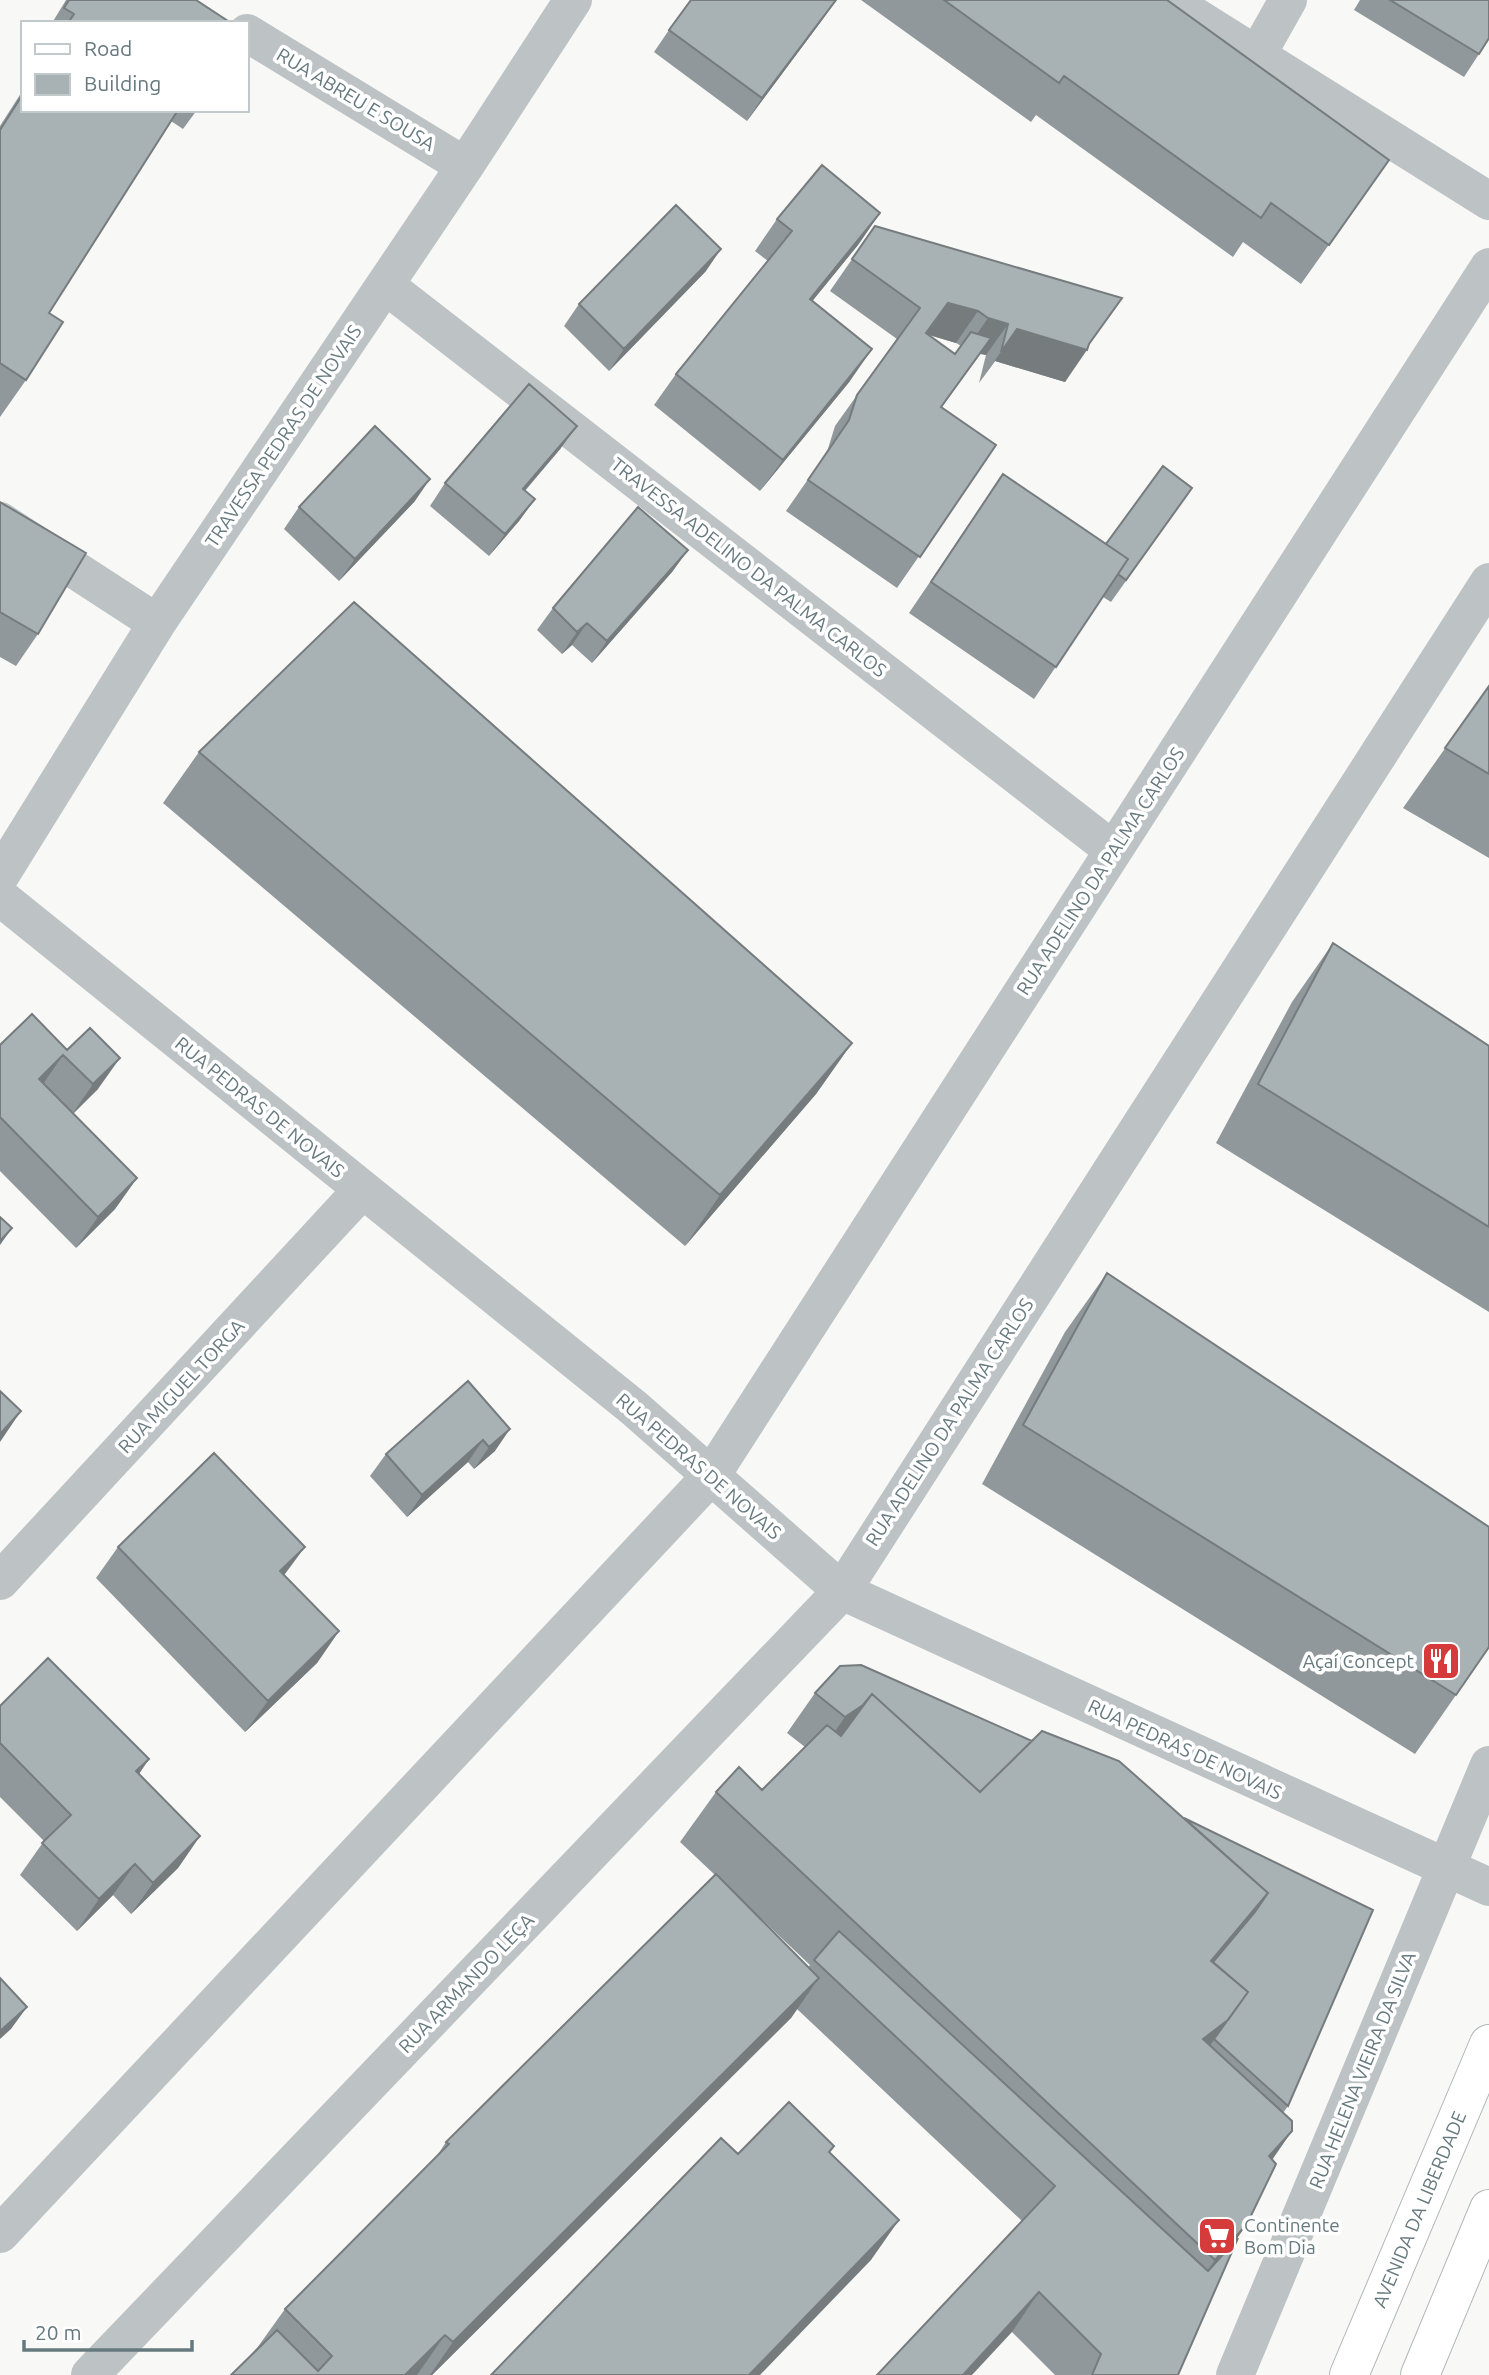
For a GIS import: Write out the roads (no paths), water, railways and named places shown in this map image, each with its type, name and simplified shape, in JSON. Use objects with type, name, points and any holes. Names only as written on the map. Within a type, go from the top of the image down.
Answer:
[{"type":"main road","name":"AVENIDA DA LIBERDADE","points":[[1349,2375],[1489,2044]]},
{"type":"main road","points":[[1420,2375],[1489,2209]]},
{"type":"street","name":"TRAVESSA PEDRAS DE NOVAIS","points":[[0,876],[157,623],[466,166],[573,0]]},
{"type":"street","points":[[1169,0],[1489,201]]},
{"type":"street","points":[[1257,55],[1288,0]]},
{"type":"street","name":"RUA ABREU E SOUSA","points":[[248,34],[466,166]]},
{"type":"street","name":"RUA ADELINO DA PALMA CARLOS","points":[[711,1476],[1489,267]]},
{"type":"street","name":"TRAVESSA ADELINO DA PALMA CARLOS","points":[[385,285],[1113,850]]},
{"type":"street","points":[[0,522],[157,623]]},
{"type":"street","name":"RUA ADELINO DA PALMA CARLOS","points":[[842,1591],[1489,582]]},
{"type":"street","name":"RUA PEDRAS DE NOVAIS","points":[[0,897],[634,1408],[842,1591],[1489,1887]]},
{"type":"street","name":"RUA MIGUEL TORGA","points":[[0,1581],[362,1190]]},
{"type":"street","points":[[0,2234],[711,1476]]},
{"type":"street","name":"RUA ARMANDO LEÇA","points":[[90,2375],[842,1591]]},
{"type":"street","name":"RUA HELENA VIEIRA DA SILVA","points":[[1235,2375],[1489,1766]]},
{"type":"place","name":"Açaí Concept","points":[[1441,1661]]},
{"type":"place","name":"Continente Bom Dia","points":[[1217,2236]]}]
